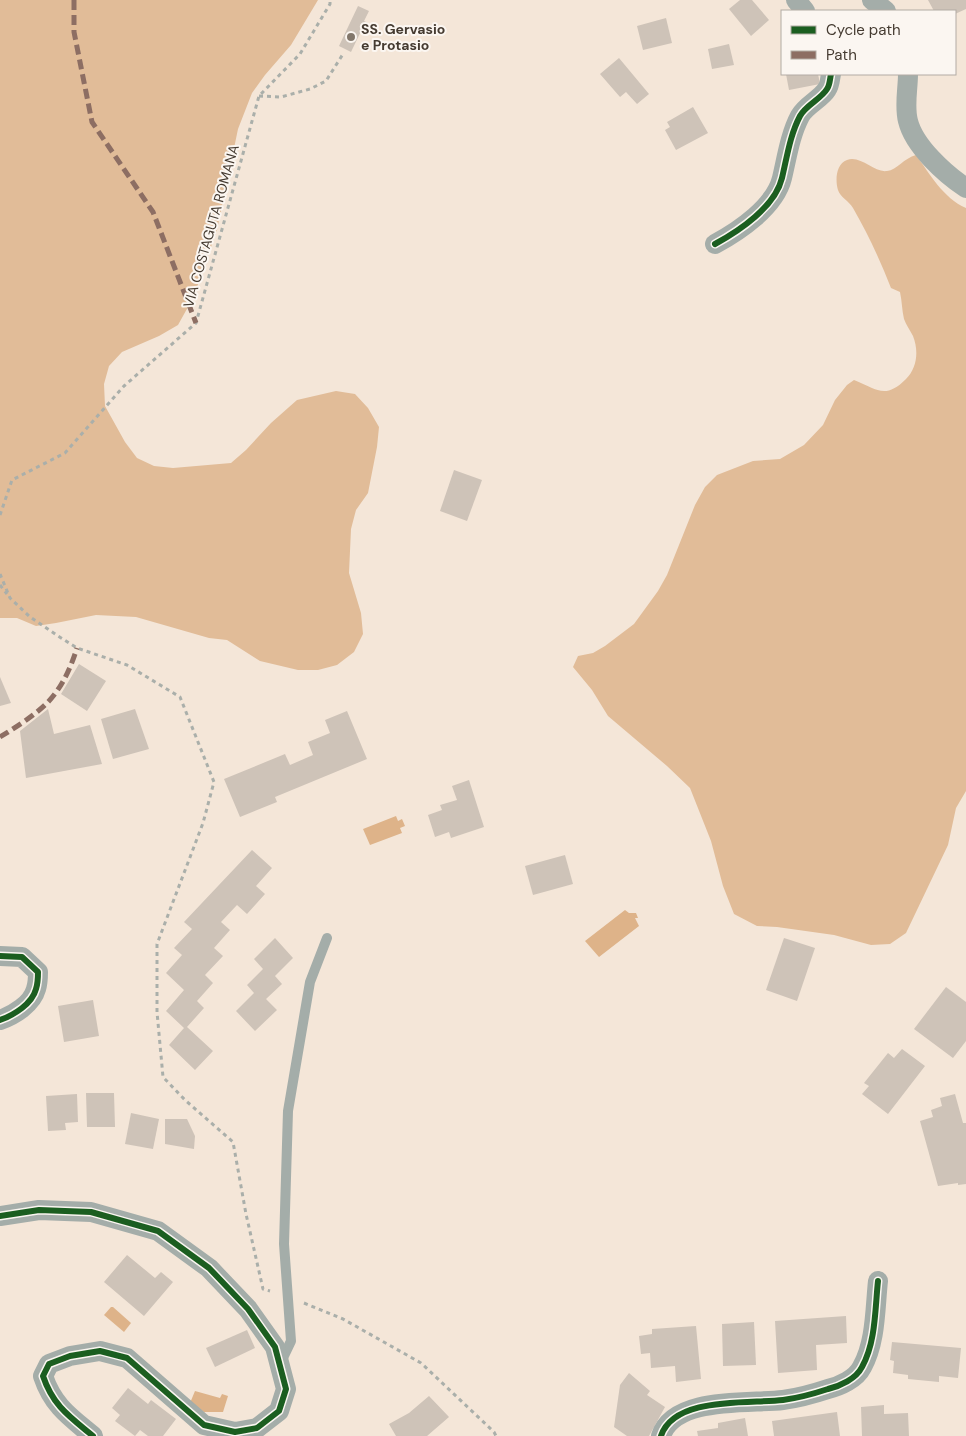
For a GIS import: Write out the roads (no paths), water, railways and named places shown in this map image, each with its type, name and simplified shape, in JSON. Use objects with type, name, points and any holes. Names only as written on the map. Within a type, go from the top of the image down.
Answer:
[{"type":"street","points":[[796,0],[804,10]]},
{"type":"street","points":[[872,0],[885,10]]},
{"type":"street","points":[[715,244],[736,232],[769,202],[781,181],[787,150],[795,125],[802,113],[827,89],[832,75]]},
{"type":"street","points":[[908,75],[906,104],[908,122],[920,145],[935,164],[966,188]]},
{"type":"street","points":[[0,956],[22,957],[38,972],[36,989],[30,1001],[10,1016],[0,1020]]},
{"type":"street","points":[[0,1216],[39,1210],[91,1212],[158,1231],[209,1268],[248,1309],[275,1347],[286,1389],[279,1411],[257,1428],[235,1432],[204,1425],[127,1358],[100,1351],[70,1356],[49,1364],[43,1376],[49,1393],[65,1412],[93,1436]]},
{"type":"street","points":[[661,1436],[664,1428],[683,1412],[708,1405],[784,1400],[837,1387],[851,1379],[862,1368],[867,1356],[872,1336],[878,1281]]},
{"type":"lane","points":[[280,1365],[291,1341],[284,1244],[288,1111],[310,982],[326,938]]},
{"type":"place","name":"SS. Gervasio e Protasio","points":[[351,37]]}]
